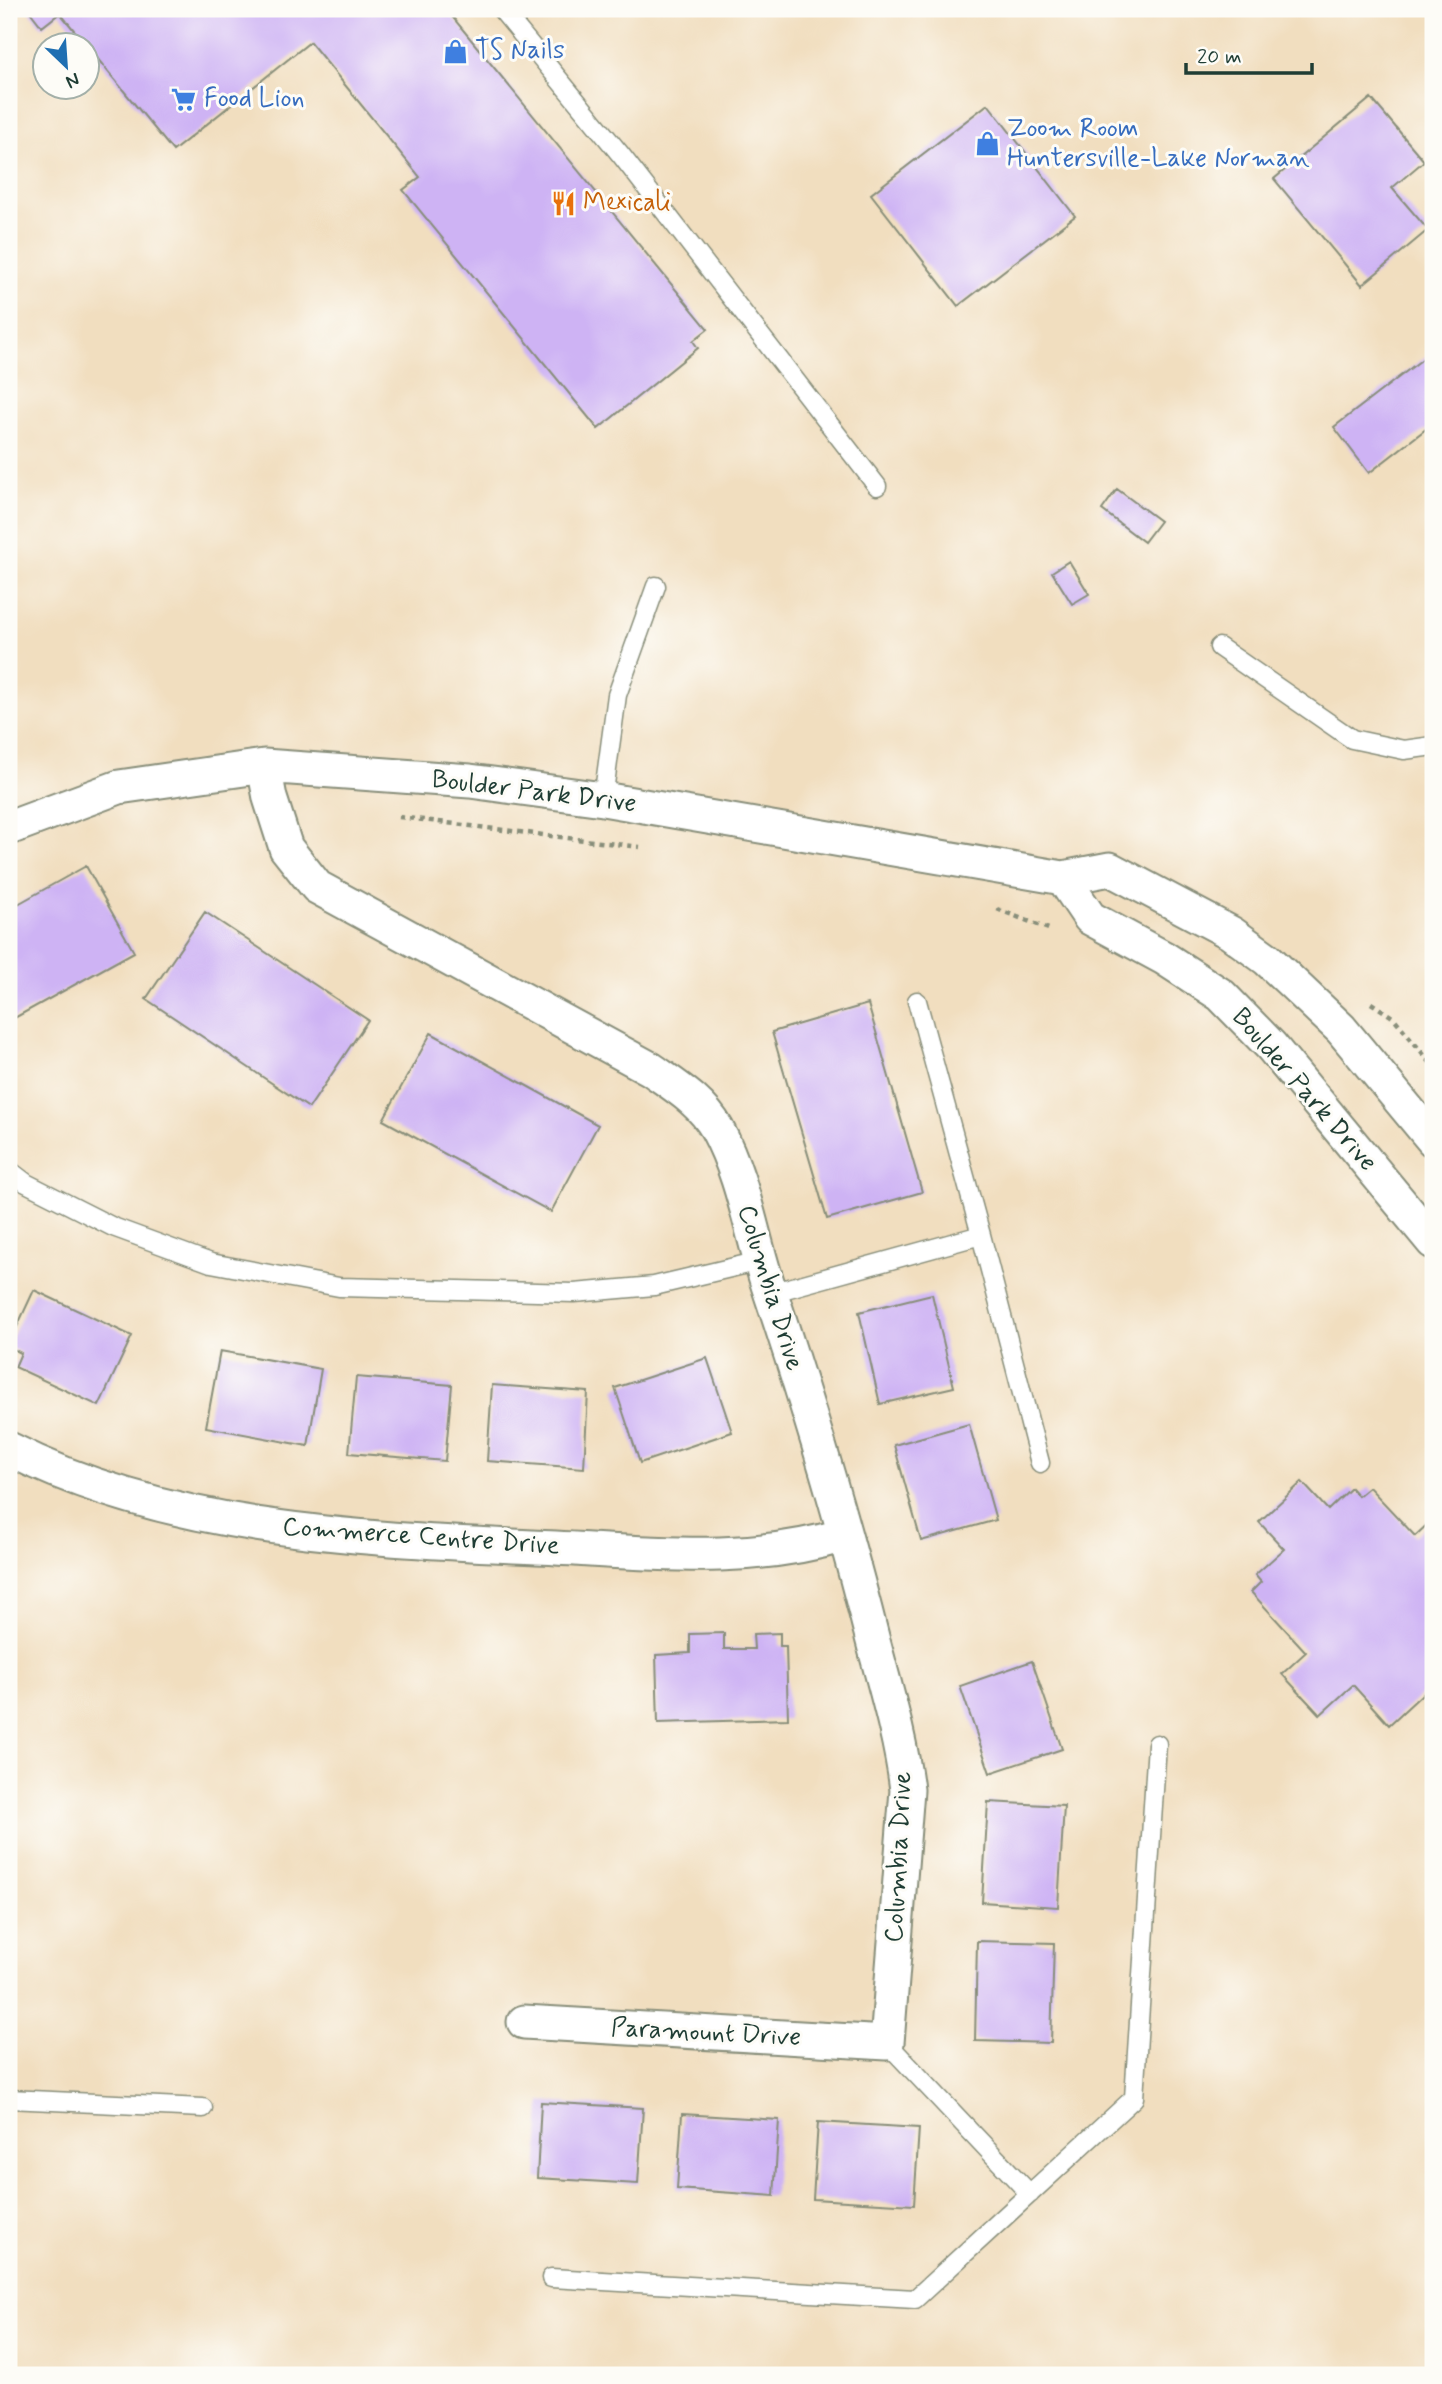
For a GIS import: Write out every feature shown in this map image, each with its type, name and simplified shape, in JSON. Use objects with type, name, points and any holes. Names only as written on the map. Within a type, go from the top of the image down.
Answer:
[{"type":"street","name":"Boulder Park Drive","points":[[9,828],[119,788],[264,766],[470,781],[603,799],[1063,877],[1110,869],[1161,893],[1231,933],[1267,959],[1341,1029],[1433,1140]]},
{"type":"street","name":"Columbia Drive","points":[[264,766],[270,798],[286,848],[317,887],[651,1069],[696,1102],[716,1126],[736,1168],[760,1261],[844,1535],[904,1760],[907,1790],[887,2043]]},
{"type":"street","name":"Boulder Park Drive","points":[[1063,877],[1090,918],[1164,958],[1230,1004],[1271,1046],[1433,1242]]},
{"type":"street","name":"Commerce Centre Drive","points":[[9,1449],[97,1488],[153,1504],[273,1527],[384,1538],[693,1555],[764,1553],[811,1546],[844,1535]]},
{"type":"street","name":"Paramount Drive","points":[[524,2022],[887,2043]]},
{"type":"lane","points":[[501,9],[629,165],[877,486]]},
{"type":"lane","points":[[603,799],[617,695],[656,586]]},
{"type":"lane","points":[[1219,647],[1352,739],[1404,750],[1433,746]]},
{"type":"lane","points":[[917,1001],[1040,1463]]},
{"type":"lane","points":[[9,1170],[26,1183],[113,1227],[199,1259],[339,1287],[574,1293],[654,1286],[760,1261]]},
{"type":"lane","points":[[771,1293],[981,1236]]},
{"type":"lane","points":[[551,2278],[915,2299],[1134,2098],[1157,1744]]},
{"type":"lane","points":[[887,2043],[1030,2194]]},
{"type":"lane","points":[[9,2099],[203,2108]]},
{"type":"path","points":[[397,817],[643,848]]},
{"type":"path","points":[[989,906],[1059,933]]},
{"type":"building","points":[[28,9],[446,9],[708,329],[693,341],[698,348],[598,429],[403,190],[420,177],[310,42],[173,151],[102,64],[102,32],[76,32],[60,13],[42,27]]},
{"type":"building","points":[[1371,98],[1424,161],[1392,188],[1428,230],[1362,285],[1274,179]]},
{"type":"building","points":[[988,104],[1075,216],[958,306],[871,194]]},
{"type":"building","points":[[1433,351],[1433,439],[1426,429],[1369,473],[1334,427]]},
{"type":"building","points":[[1117,489],[1160,521],[1144,542],[1102,510]]},
{"type":"building","points":[[1069,561],[1089,594],[1072,604],[1052,572]]},
{"type":"building","points":[[86,866],[134,952],[9,1021],[9,909]]},
{"type":"building","points":[[205,912],[368,1020],[309,1108],[146,999]]},
{"type":"building","points":[[868,1004],[922,1192],[827,1219],[772,1032]]},
{"type":"building","points":[[431,1033],[598,1125],[551,1212],[383,1120]]},
{"type":"building","points":[[34,1290],[132,1336],[99,1406],[15,1367],[21,1353],[9,1347],[9,1344]]},
{"type":"building","points":[[932,1294],[954,1387],[880,1404],[859,1312]]},
{"type":"building","points":[[220,1351],[321,1369],[308,1446],[206,1427]]},
{"type":"building","points":[[707,1358],[732,1432],[640,1463],[615,1388]]},
{"type":"building","points":[[356,1377],[452,1385],[445,1461],[349,1453]]},
{"type":"building","points":[[492,1385],[588,1392],[584,1468],[487,1461]]},
{"type":"building","points":[[969,1424],[996,1520],[921,1541],[894,1445]]},
{"type":"building","points":[[1302,1482],[1328,1510],[1351,1488],[1358,1496],[1369,1487],[1415,1536],[1433,1519],[1433,1684],[1389,1725],[1353,1685],[1320,1715],[1282,1674],[1306,1652],[1251,1592],[1261,1582],[1255,1575],[1284,1549],[1259,1522]]},
{"type":"building","points":[[724,1633],[724,1649],[754,1649],[753,1634],[780,1633],[780,1646],[786,1646],[788,1719],[658,1723],[656,1655],[690,1653],[690,1634]]},
{"type":"building","points":[[1032,1661],[1062,1749],[990,1773],[960,1686]]},
{"type":"building","points":[[988,1802],[1064,1806],[1058,1907],[982,1902]]},
{"type":"building","points":[[977,1941],[1054,1943],[1051,2043],[975,2041]]},
{"type":"building","points":[[541,2102],[643,2108],[638,2184],[537,2178]]},
{"type":"building","points":[[682,2114],[779,2120],[774,2196],[677,2189]]},
{"type":"building","points":[[818,2122],[919,2128],[914,2205],[813,2199]]},
{"type":"place","name":"TS Nails","points":[[455,51]]},
{"type":"place","name":"Food Lion","points":[[184,99]]},
{"type":"place","name":"Zoom Room Huntersville-Lake Norman","points":[[987,144]]},
{"type":"place","name":"Mexicali","points":[[563,203]]}]
